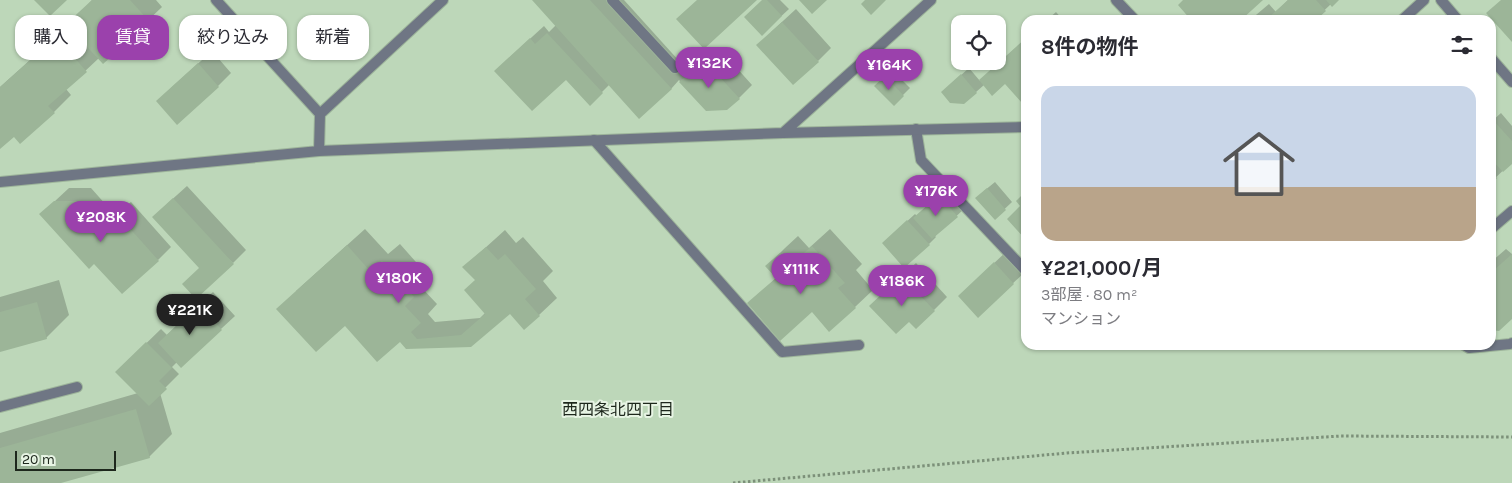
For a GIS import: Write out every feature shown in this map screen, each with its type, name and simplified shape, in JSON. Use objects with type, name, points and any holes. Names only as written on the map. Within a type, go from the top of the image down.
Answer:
[{"type":"street","points":[[216,0],[320,114],[319,151]]},
{"type":"street","points":[[320,114],[443,0]]},
{"type":"street","points":[[612,0],[675,68]]},
{"type":"street","points":[[782,133],[931,0]]},
{"type":"street","points":[[1116,0],[1130,15]]},
{"type":"street","points":[[1408,15],[1424,0]]},
{"type":"street","points":[[1441,0],[1454,15]]},
{"type":"street","points":[[1496,64],[1512,82]]},
{"type":"street","points":[[0,182],[319,151],[782,133],[1021,127]]},
{"type":"street","points":[[916,129],[921,160],[1021,266]]},
{"type":"street","points":[[594,140],[782,352],[858,345]]},
{"type":"street","points":[[1496,224],[1512,210]]},
{"type":"street","points":[[1496,345],[1511,344]]},
{"type":"street","points":[[0,406],[77,387]]},
{"type":"path","points":[[733,483],[1068,453],[1341,436],[1512,437]]},
{"type":"building","points":[[34,0],[67,0],[51,15]]},
{"type":"building","points":[[92,0],[130,0],[144,15],[97,15],[97,58],[87,47],[87,15],[76,15]]},
{"type":"building","points":[[532,0],[590,0],[672,89],[639,119]]},
{"type":"building","points":[[697,0],[757,0],[704,49],[676,19]]},
{"type":"building","points":[[762,0],[767,0],[782,16],[762,36],[744,17]]},
{"type":"building","points":[[799,0],[827,0],[812,14]]},
{"type":"building","points":[[865,0],[886,0],[871,15],[861,4]]},
{"type":"building","points":[[1183,0],[1263,0],[1246,15],[1187,15],[1178,5]]},
{"type":"building","points":[[1288,0],[1316,0],[1326,11],[1322,15],[1271,15]]},
{"type":"building","points":[[1326,0],[1339,0],[1332,7]]},
{"type":"building","points":[[1501,0],[1512,0],[1512,42],[1496,24],[1496,15],[1488,15],[1486,13]]},
{"type":"building","points":[[782,22],[819,62],[793,85],[756,45]]},
{"type":"building","points":[[547,33],[603,93],[590,106],[566,80],[532,111],[494,71],[530,38],[535,44]]},
{"type":"building","points":[[1021,42],[1021,102],[1005,84],[992,96],[979,80],[990,70],[1006,70],[1006,56]]},
{"type":"building","points":[[30,60],[76,60],[87,72],[48,106],[55,113],[20,144],[14,137],[0,149],[0,87]]},
{"type":"building","points":[[99,60],[107,60],[103,64]]},
{"type":"building","points":[[704,60],[740,99],[727,110],[706,111],[679,82]]},
{"type":"building","points":[[198,63],[219,87],[177,125],[156,101]]},
{"type":"building","points":[[961,74],[977,93],[964,104],[950,103],[941,92]]},
{"type":"building","points":[[885,76],[904,96],[894,106],[874,86]]},
{"type":"building","points":[[1496,123],[1512,141],[1512,164],[1503,172],[1496,164]]},
{"type":"building","points":[[987,188],[1006,210],[995,220],[975,198]]},
{"type":"building","points":[[939,195],[958,217],[932,239],[913,218]]},
{"type":"building","points":[[1021,196],[1021,234],[1007,219],[1020,206],[1016,201]]},
{"type":"building","points":[[173,198],[234,264],[196,299],[182,284],[199,268],[152,217]]},
{"type":"building","points":[[54,201],[77,201],[101,228],[117,214],[159,261],[122,294],[94,264],[89,269],[39,214]]},
{"type":"building","points":[[907,220],[930,245],[904,268],[882,243]]},
{"type":"building","points":[[347,245],[370,271],[382,261],[414,297],[405,306],[421,323],[411,332],[417,339],[461,335],[485,314],[464,290],[475,280],[462,267],[486,247],[498,260],[505,254],[536,289],[525,299],[540,316],[524,330],[510,314],[471,347],[406,349],[400,342],[377,362],[345,326],[316,352],[276,309]]},
{"type":"building","points":[[812,246],[845,283],[838,288],[856,308],[829,332],[812,312],[780,341],[747,303],[776,278],[765,266],[780,253],[790,265]]},
{"type":"building","points":[[1512,254],[1512,319],[1499,331],[1496,331],[1496,268]]},
{"type":"building","points":[[994,262],[1014,284],[978,318],[958,296]]},
{"type":"building","points":[[901,276],[935,311],[916,329],[909,322],[896,334],[869,306]]},
{"type":"building","points":[[37,302],[47,339],[0,352],[0,312]]},
{"type":"building","points":[[199,304],[222,330],[181,368],[158,343]]},
{"type":"building","points":[[146,342],[172,368],[159,381],[167,389],[149,406],[115,372]]},
{"type":"building","points":[[136,409],[150,458],[61,483],[0,483],[0,448]]},
{"type":"district","name":"西四条北四丁目","points":[[618,409]]}]
